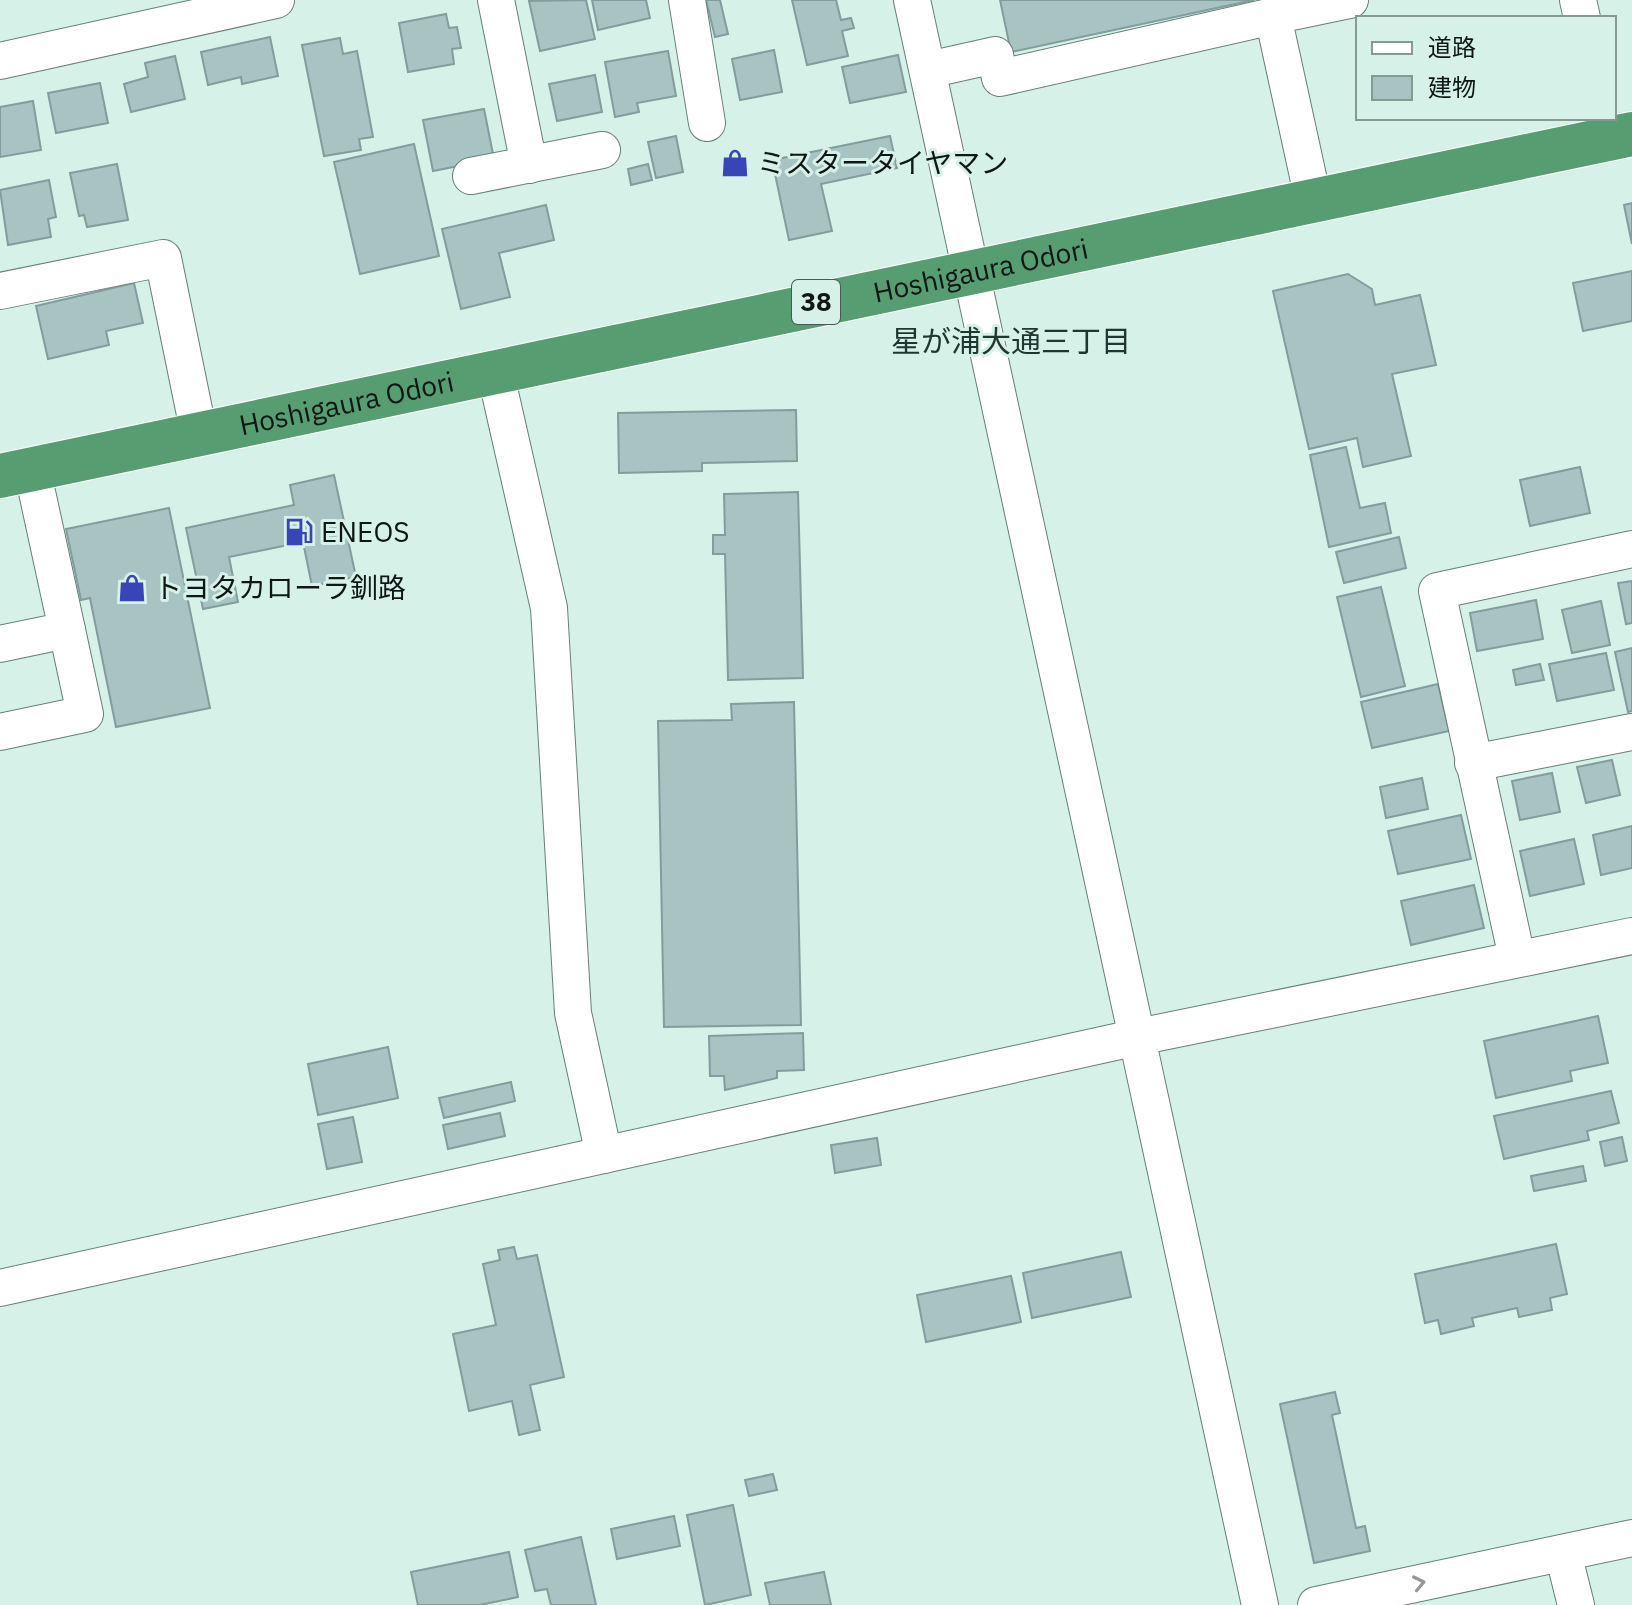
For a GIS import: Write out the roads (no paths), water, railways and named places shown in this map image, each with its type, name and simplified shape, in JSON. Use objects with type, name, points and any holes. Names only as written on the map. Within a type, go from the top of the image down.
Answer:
[{"type":"highway","name":"Hoshigaura Odori","points":[[16,472],[1313,199],[1615,130]]},
{"type":"street","points":[[0,61],[276,0]]},
{"type":"street","points":[[496,0],[529,165]]},
{"type":"street","points":[[687,0],[707,123]]},
{"type":"street","points":[[912,0],[1260,1605]]},
{"type":"street","points":[[928,70],[995,55],[1000,78],[1350,0]]},
{"type":"street","points":[[1273,16],[1313,199]]},
{"type":"street","points":[[471,176],[602,150]]},
{"type":"street","points":[[0,291],[163,258],[199,434]]},
{"type":"street","points":[[495,371],[549,608],[573,1013],[604,1155]]},
{"type":"street","points":[[0,732],[85,714],[67,630],[16,472]]},
{"type":"street","points":[[1517,958],[1437,591],[1632,549]]},
{"type":"street","points":[[0,644],[67,630]]},
{"type":"street","points":[[1473,763],[1632,732]]},
{"type":"street","points":[[0,1288],[1138,1037],[1632,936]]},
{"type":"street","points":[[1316,1605],[1632,1538]]},
{"type":"street","points":[[1563,1553],[1576,1605]]},
{"type":"place","name":"ミスタータイヤマン","points":[[735,163]]},
{"type":"place","name":"ENEOS","points":[[299,532]]},
{"type":"place","name":"トヨタカローラ釧路","points":[[132,588]]},
{"type":"district","name":"星が浦大通三丁目","points":[[1011,342]]}]
